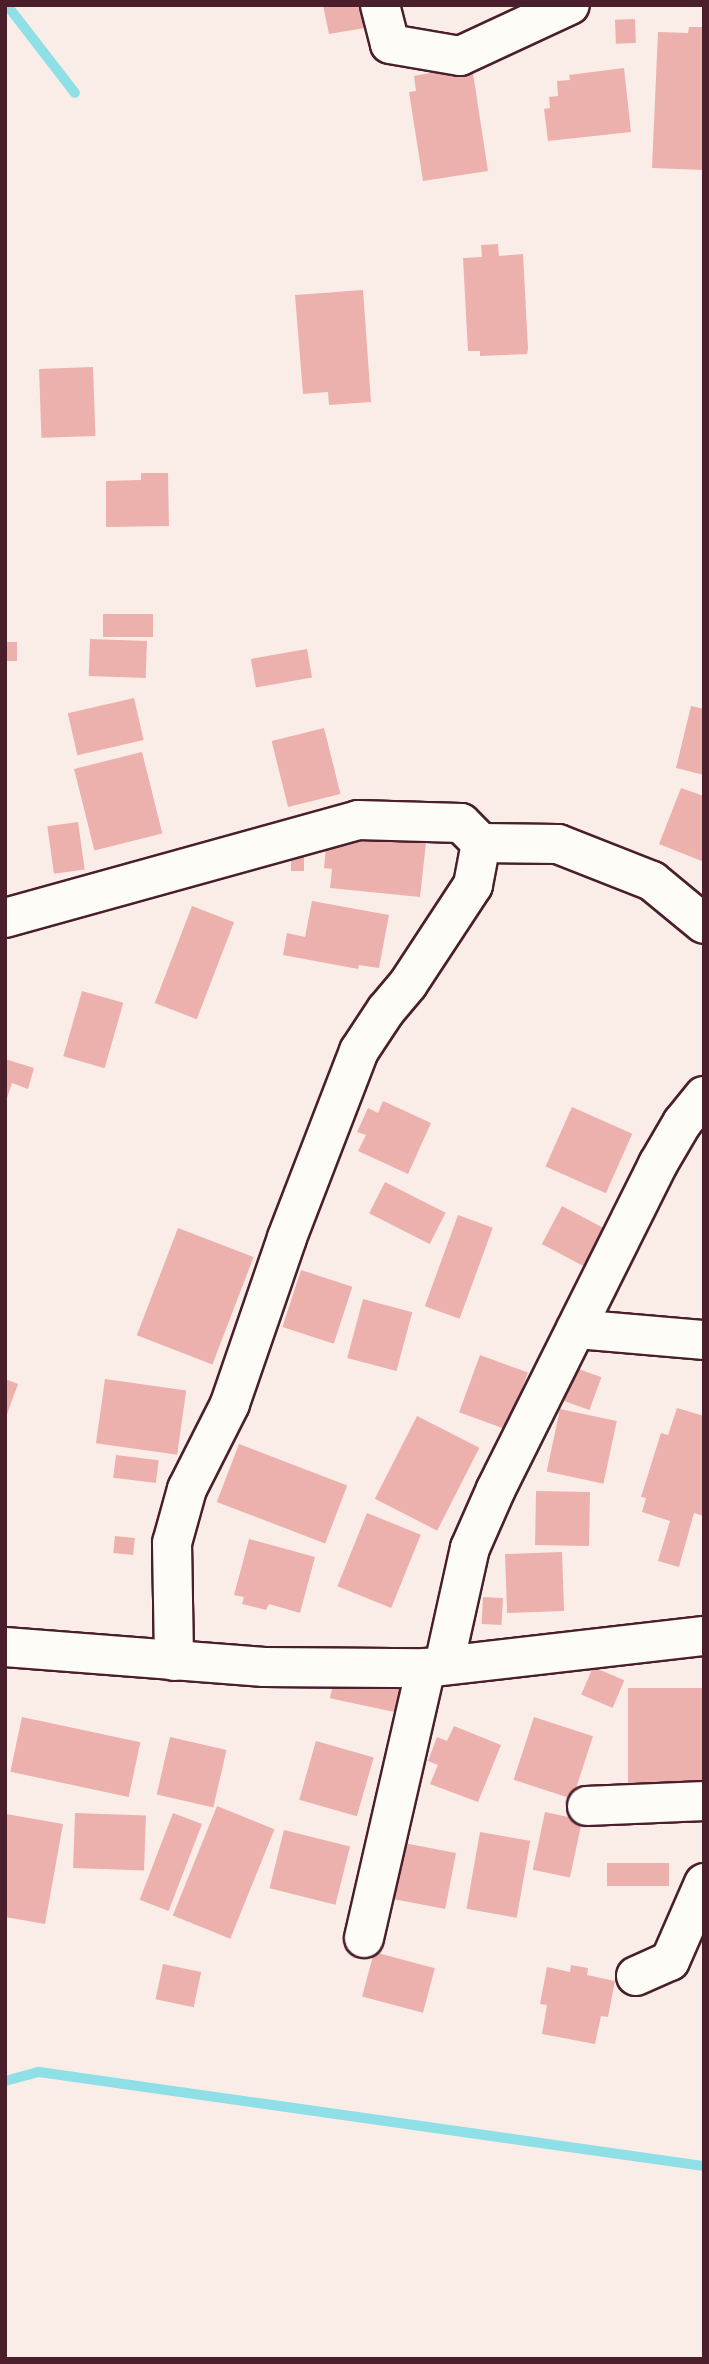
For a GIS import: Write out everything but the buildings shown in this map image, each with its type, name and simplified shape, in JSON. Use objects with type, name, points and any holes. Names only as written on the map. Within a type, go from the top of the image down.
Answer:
[{"type":"street","points":[[380,5],[390,44],[460,56],[570,5]]},
{"type":"street","points":[[5,918],[358,820],[461,823],[481,843],[558,844],[652,881],[704,924]]},
{"type":"street","points":[[174,1661],[172,1543],[187,1489],[230,1404],[287,1238],[359,1051],[386,1010],[408,984],[472,885],[481,843]]},
{"type":"street","points":[[364,1938],[435,1667],[470,1548],[496,1489],[658,1164],[682,1123],[704,1096]]},
{"type":"street","points":[[576,1329],[704,1340]]},
{"type":"street","points":[[5,1647],[264,1667],[435,1667],[704,1636]]},
{"type":"street","points":[[587,1806],[704,1801]]},
{"type":"street","points":[[636,1976],[670,1961],[704,1883]]},
{"type":"waterway","points":[[7,5],[75,93]]},
{"type":"waterway","points":[[5,2081],[39,2072],[704,2166]]}]
